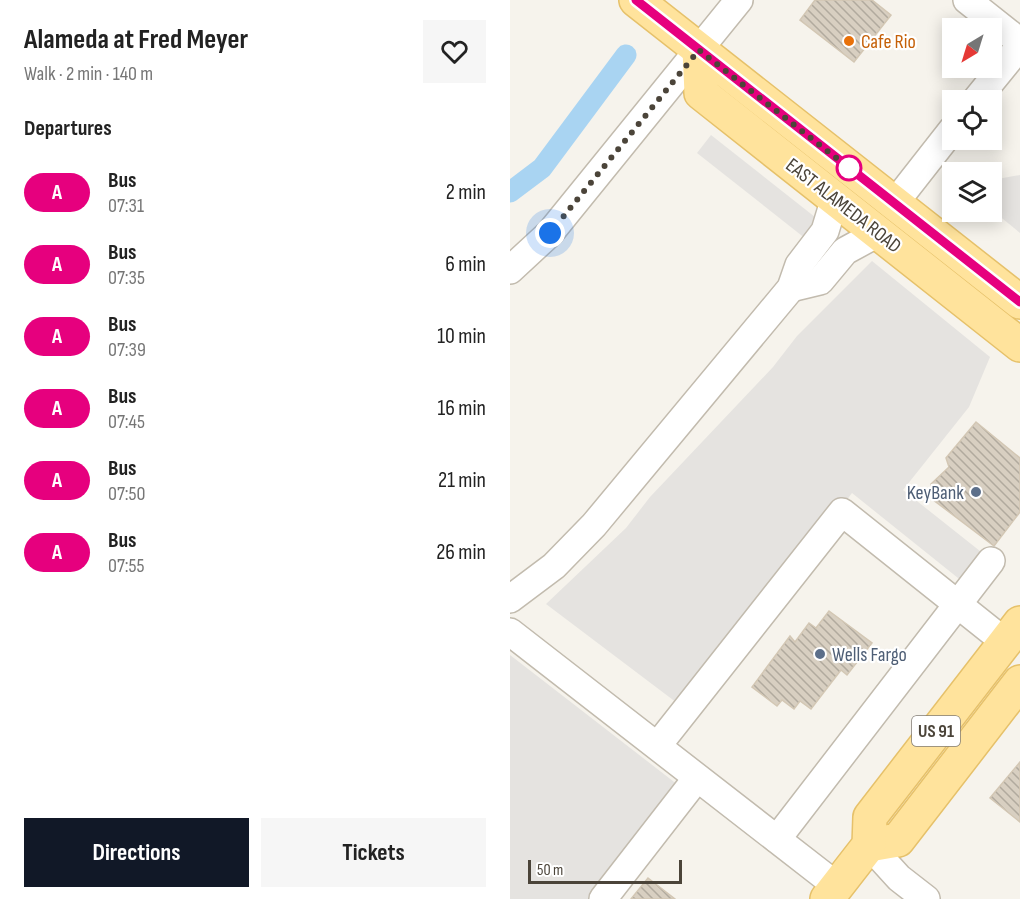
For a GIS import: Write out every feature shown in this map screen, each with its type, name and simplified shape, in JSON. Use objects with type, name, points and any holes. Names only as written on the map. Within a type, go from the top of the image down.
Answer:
[{"type":"main road","name":"EAST ALAMEDA ROAD","points":[[636,0],[1020,302]]},
{"type":"main road","name":"EAST ALAMEDA ROAD","points":[[699,50],[701,93],[1020,345]]},
{"type":"main road","name":"US 91","points":[[1013,633],[870,817],[869,845],[898,840],[1020,682]]},
{"type":"main road","points":[[832,893],[869,845]]},
{"type":"lane","points":[[510,270],[550,233],[739,0]]},
{"type":"lane","points":[[967,0],[1020,44],[984,90]]},
{"type":"lane","points":[[894,204],[942,143]]},
{"type":"lane","points":[[510,599],[554,566],[594,525],[791,288],[799,265],[825,231],[835,198]]},
{"type":"lane","points":[[791,288],[820,281],[845,251],[878,233]]},
{"type":"lane","points":[[658,745],[842,512],[960,605],[1013,633]]},
{"type":"lane","points":[[777,839],[960,605],[991,561]]},
{"type":"lane","points":[[510,632],[777,839],[832,893]]},
{"type":"lane","points":[[603,899],[697,778]]},
{"type":"lane","points":[[869,845],[899,878],[926,899]]},
{"type":"shaded area","points":[[711,135],[820,221],[806,239],[697,153]]},
{"type":"shaded area","points":[[1020,175],[1020,233],[1002,218],[1002,178]]},
{"type":"shaded area","points":[[872,261],[990,357],[969,407],[903,490],[990,559],[968,586],[852,493],[689,712],[546,604],[626,528],[650,497],[773,367],[797,336]]},
{"type":"shaded area","points":[[510,655],[678,785],[588,899],[510,899]]},
{"type":"building","name":"Cafe Rio","points":[[815,0],[872,0],[891,15],[854,62],[800,20]]},
{"type":"building","name":"KeyBank","points":[[976,422],[1020,458],[1020,512],[994,546],[932,499],[931,484],[949,467],[946,458]]},
{"type":"building","name":"Wells Fargo","points":[[829,611],[872,643],[847,675],[841,670],[811,709],[800,701],[794,709],[782,700],[777,706],[752,687],[790,636],[795,642],[809,623],[816,628]]},
{"type":"building","points":[[1020,762],[1020,822],[990,798]]},
{"type":"building","points":[[648,878],[675,899],[631,899]]},
{"type":"waterway","points":[[510,192],[542,168],[626,55]]},
{"type":"bus line","name":"A","points":[[636,0],[1020,302]]},
{"type":"place","name":"Cafe Rio","points":[[849,41]]},
{"type":"place","name":"KeyBank","points":[[976,492]]},
{"type":"place","name":"Wells Fargo","points":[[820,654]]},
{"type":"route","points":[[550,233],[699,50],[849,168]]}]
